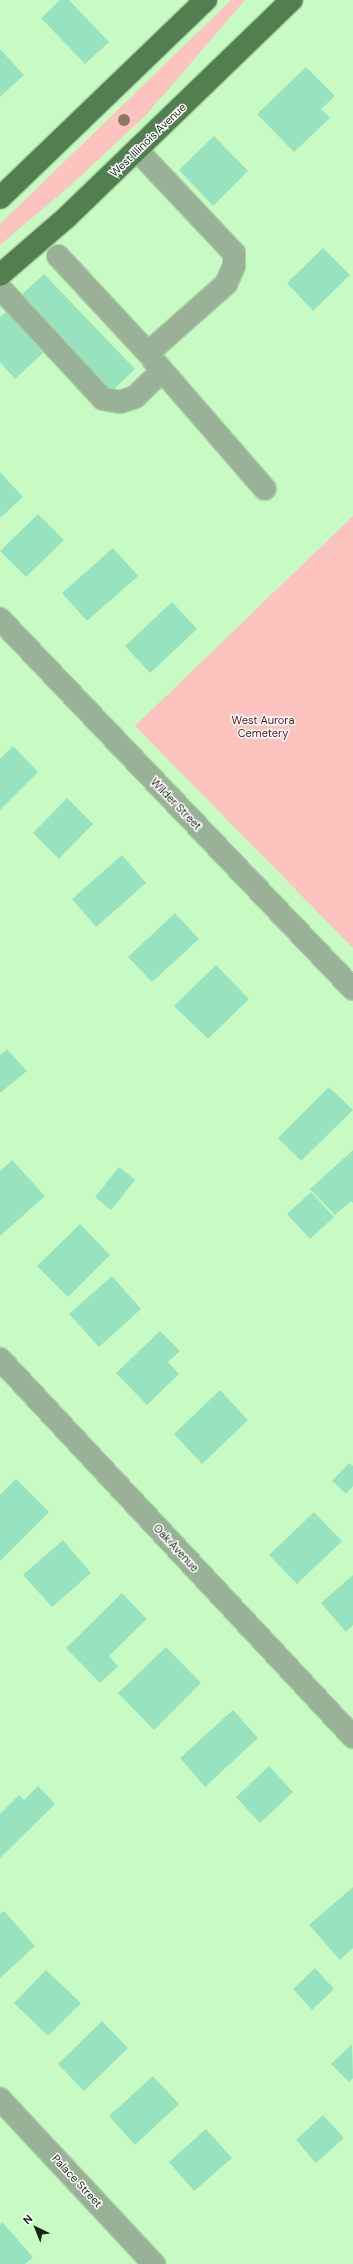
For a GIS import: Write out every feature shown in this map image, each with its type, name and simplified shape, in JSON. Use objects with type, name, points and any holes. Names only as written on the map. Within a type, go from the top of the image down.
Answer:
[{"type":"main road","points":[[0,198],[206,0]]},
{"type":"main road","name":"West Illinois Avenue","points":[[0,275],[138,150],[292,0]]},
{"type":"street","points":[[138,150],[234,253],[234,266],[226,284],[148,354]]},
{"type":"street","points":[[58,256],[148,354],[265,489]]},
{"type":"street","points":[[0,288],[103,399],[120,402],[135,397],[162,371]]},
{"type":"street","name":"Wilder Street","points":[[0,619],[353,989]]},
{"type":"street","name":"Oak Avenue","points":[[0,1359],[353,1737]]},
{"type":"street","name":"Palace Street","points":[[0,2099],[154,2264]]},
{"type":"green space","points":[[231,0],[245,0],[147,114],[71,185],[0,245],[0,224]]},
{"type":"green space","name":"West Aurora Cemetery","points":[[353,516],[353,948],[135,726]]},
{"type":"building","points":[[60,0],[69,0],[109,42],[85,64],[41,18]]},
{"type":"building","points":[[0,49],[24,75],[0,97]]},
{"type":"building","points":[[306,67],[335,96],[321,109],[330,118],[294,152],[257,114]]},
{"type":"building","points":[[214,136],[248,171],[213,206],[179,170]]},
{"type":"building","points":[[323,248],[350,275],[313,311],[287,283]]},
{"type":"building","points":[[44,274],[135,369],[110,393],[19,297]]},
{"type":"building","points":[[7,311],[45,351],[15,379],[0,362],[0,317]]},
{"type":"building","points":[[0,472],[23,497],[0,518]]},
{"type":"building","points":[[38,514],[64,540],[26,577],[0,551]]},
{"type":"building","points":[[113,548],[138,576],[87,621],[62,593]]},
{"type":"building","points":[[172,602],[197,629],[150,673],[125,646]]},
{"type":"building","points":[[13,746],[38,772],[0,810],[0,759]]},
{"type":"building","points":[[67,798],[93,824],[59,859],[33,833]]},
{"type":"building","points":[[122,855],[146,883],[96,927],[72,899]]},
{"type":"building","points":[[175,913],[199,939],[152,982],[128,957]]},
{"type":"building","points":[[216,965],[249,999],[208,1039],[174,1006]]},
{"type":"building","points":[[7,1049],[27,1071],[0,1093],[0,1055]]},
{"type":"building","points":[[329,1087],[353,1110],[301,1161],[278,1138]]},
{"type":"building","points":[[353,1150],[353,1203],[351,1201],[335,1215],[310,1189]]},
{"type":"building","points":[[12,1160],[45,1196],[0,1236],[0,1171]]},
{"type":"building","points":[[119,1167],[135,1180],[111,1210],[95,1197]]},
{"type":"building","points":[[311,1192],[334,1217],[310,1239],[287,1214]]},
{"type":"building","points":[[80,1224],[110,1255],[68,1297],[37,1266]]},
{"type":"building","points":[[112,1276],[141,1309],[99,1347],[69,1314]]},
{"type":"building","points":[[160,1331],[180,1351],[168,1362],[179,1374],[147,1405],[116,1373]]},
{"type":"building","points":[[220,1390],[248,1420],[202,1464],[174,1434]]},
{"type":"building","points":[[349,1463],[353,1466],[353,1486],[346,1494],[332,1481]]},
{"type":"building","points":[[16,1479],[49,1512],[0,1561],[0,1495]]},
{"type":"building","points":[[314,1512],[342,1541],[297,1584],[269,1555]]},
{"type":"building","points":[[63,1540],[91,1573],[52,1607],[23,1575]]},
{"type":"building","points":[[353,1575],[353,1625],[346,1632],[321,1603]]},
{"type":"building","points":[[122,1593],[147,1619],[109,1656],[118,1666],[100,1683],[66,1648]]},
{"type":"building","points":[[166,1647],[201,1683],[154,1730],[118,1693]]},
{"type":"building","points":[[233,1710],[258,1738],[205,1787],[180,1758]]},
{"type":"building","points":[[269,1766],[293,1792],[260,1823],[236,1797]]},
{"type":"building","points":[[38,1786],[55,1804],[0,1858],[0,1814],[19,1795],[24,1800]]},
{"type":"building","points":[[353,1887],[353,1948],[340,1960],[309,1925]]},
{"type":"building","points":[[4,1911],[35,1946],[0,1978],[0,1914]]},
{"type":"building","points":[[315,1968],[334,1989],[312,2010],[293,1989]]},
{"type":"building","points":[[46,1970],[81,2003],[48,2036],[14,2003]]},
{"type":"building","points":[[102,2021],[128,2048],[84,2091],[58,2064]]},
{"type":"building","points":[[352,2044],[353,2078],[349,2082],[331,2064]]},
{"type":"building","points":[[153,2076],[179,2104],[135,2145],[109,2116]]},
{"type":"building","points":[[323,2115],[344,2138],[316,2163],[296,2140]]},
{"type":"building","points":[[206,2129],[232,2158],[194,2191],[169,2162]]},
{"type":"building","points":[[2,2222],[33,2257],[25,2264],[0,2264],[0,2225]]}]
